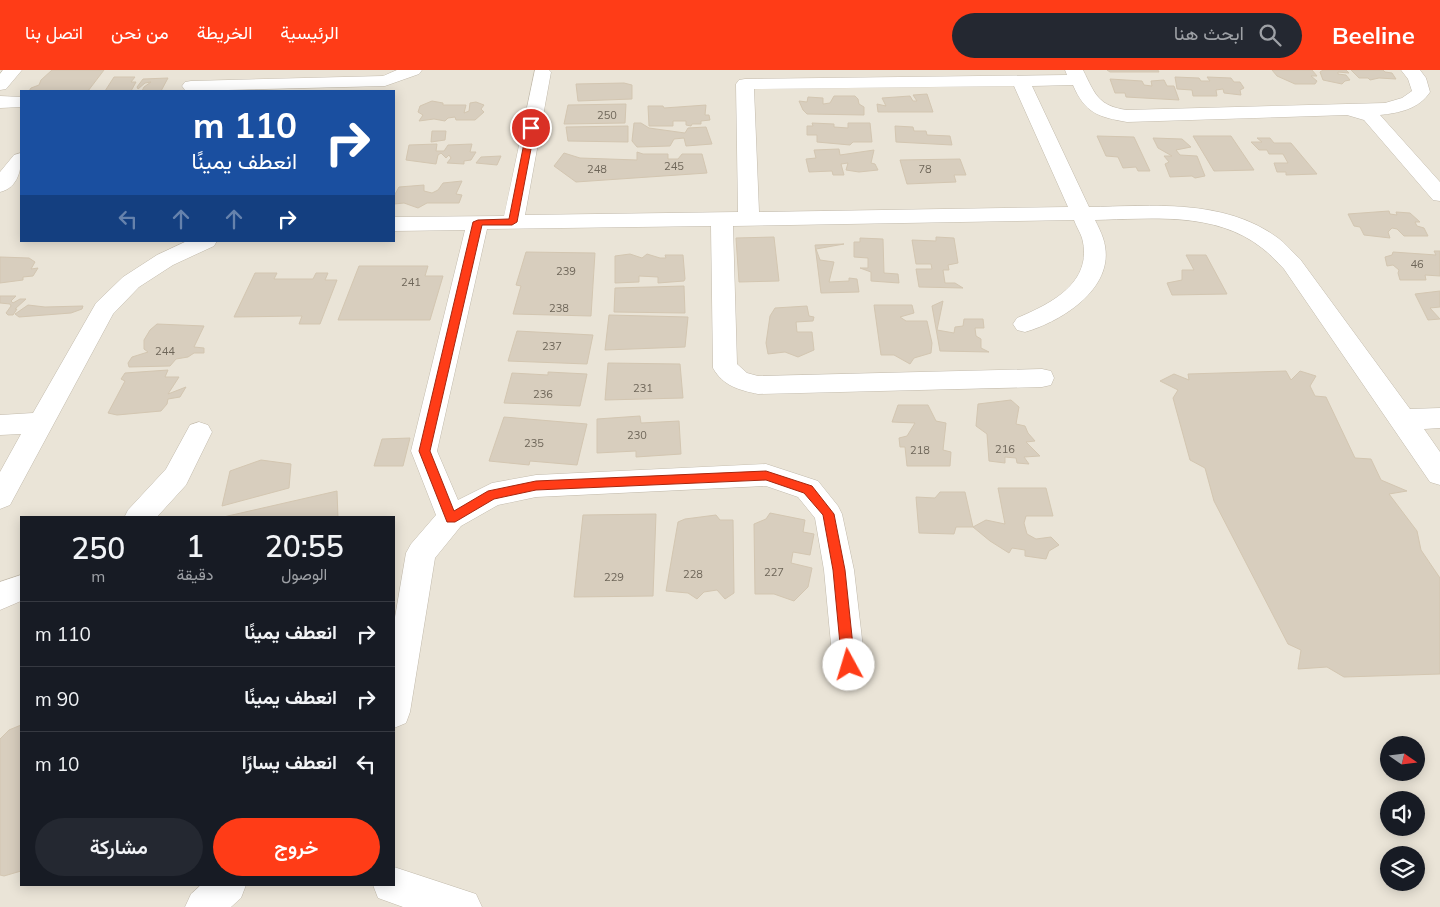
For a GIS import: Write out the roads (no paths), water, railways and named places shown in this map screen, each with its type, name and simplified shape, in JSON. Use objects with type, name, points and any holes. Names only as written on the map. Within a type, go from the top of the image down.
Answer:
[{"type":"street","points":[[0,85],[13,70]]},
{"type":"street","points":[[188,89],[359,87],[384,81],[413,70]]},
{"type":"street","points":[[750,218],[745,84],[806,77],[1021,82],[1076,75],[1093,106],[1109,114],[1347,109],[1360,111],[1394,108],[1415,100],[1421,92],[1417,78],[1410,70]]},
{"type":"street","points":[[512,222],[542,72]]},
{"type":"street","points":[[1021,82],[1093,239],[1094,264],[1082,289],[1059,309],[1025,324]]},
{"type":"street","points":[[0,102],[20,102]]},
{"type":"street","points":[[1360,111],[1371,116],[1440,195]]},
{"type":"street","points":[[0,186],[20,160]]},
{"type":"street","points":[[395,224],[1082,213],[1173,212],[1206,215],[1240,226],[1269,242],[1292,264],[1440,474]]},
{"type":"street","points":[[722,218],[725,368],[739,380],[758,384],[1042,378]]},
{"type":"street","points":[[451,518],[424,451],[478,222]]},
{"type":"street","points":[[0,497],[104,309],[131,282],[165,260],[204,242]]},
{"type":"street","points":[[1403,419],[1440,418]]},
{"type":"street","points":[[0,426],[41,424]]},
{"type":"street","points":[[140,516],[176,477],[199,432]]},
{"type":"street","points":[[395,706],[421,553],[451,518],[492,495],[536,486],[766,475],[808,489],[828,514],[839,570],[849,665]]},
{"type":"street","points":[[0,596],[20,588]]},
{"type":"street","points":[[204,907],[227,886]]},
{"type":"street","points":[[394,886],[464,907]]}]
